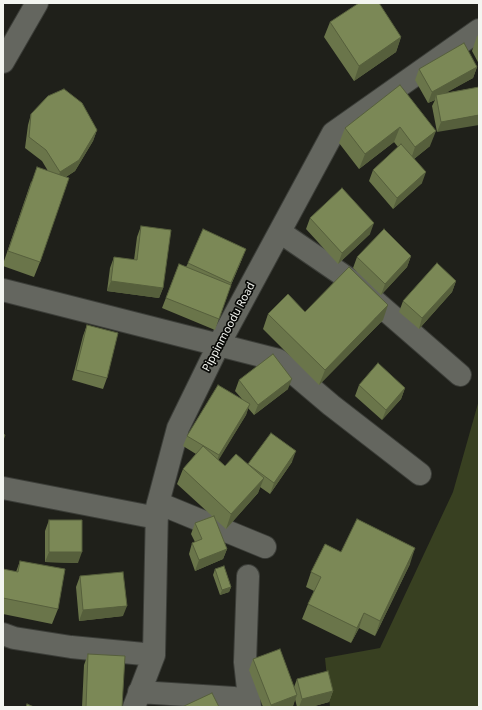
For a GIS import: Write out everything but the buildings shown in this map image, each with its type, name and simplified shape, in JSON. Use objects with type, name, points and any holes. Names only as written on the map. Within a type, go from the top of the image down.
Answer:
[{"type":"street","points":[[3,62],[37,3]]},
{"type":"street","name":"Pippinmoodu Road","points":[[136,700],[154,655],[158,510],[178,428],[219,344],[333,133],[479,30]]},
{"type":"street","points":[[280,232],[352,282],[460,375]]},
{"type":"street","points":[[3,290],[278,360],[331,405],[420,474]]},
{"type":"street","points":[[3,488],[158,510],[265,547]]},
{"type":"street","points":[[248,576],[244,662],[250,707]]},
{"type":"street","points":[[3,634],[14,638],[71,647],[154,655]]},
{"type":"street","points":[[136,700],[234,698],[250,707]]},
{"type":"green space","points":[[479,400],[479,707],[330,707],[325,658],[380,648],[453,492]]}]
